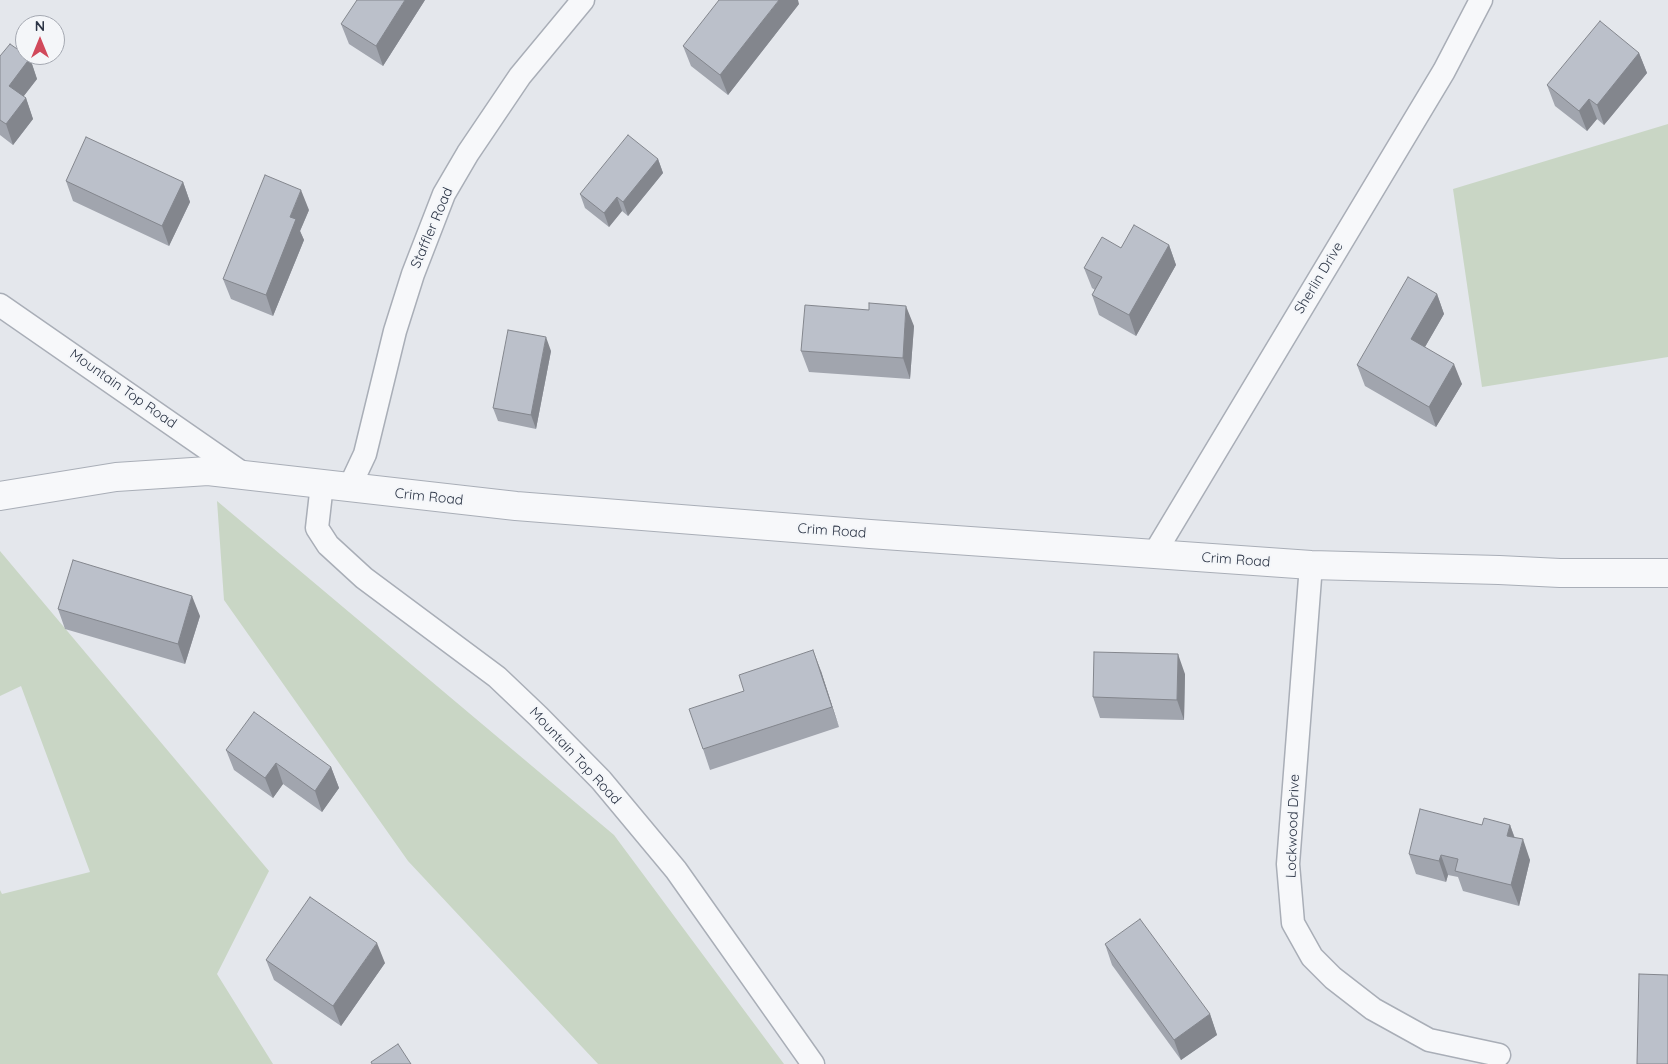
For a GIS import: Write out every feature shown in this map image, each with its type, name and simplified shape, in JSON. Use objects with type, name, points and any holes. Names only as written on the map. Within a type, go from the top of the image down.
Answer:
[{"type":"street","name":"Staffler Road","points":[[349,488],[365,454],[395,331],[413,274],[444,194],[468,153],[520,76],[583,0]]},
{"type":"street","name":"Sherlin Drive","points":[[1154,554],[1444,71],[1481,0]]},
{"type":"street","name":"Mountain Top Road","points":[[0,305],[245,475]]},
{"type":"street","name":"Crim Road","points":[[0,496],[124,476],[208,471],[516,506],[1311,566],[1560,573],[1668,573]]},
{"type":"street","name":"Mountain Top Road","points":[[322,484],[317,528],[328,545],[364,578],[497,678],[602,780],[676,870],[813,1064]]},
{"type":"street","name":"Lockwood Drive","points":[[1311,566],[1288,864],[1294,923],[1312,957],[1333,978],[1373,1009],[1429,1040],[1499,1055]]},
{"type":"green space","points":[[1668,124],[1668,357],[1482,387],[1453,189]]},
{"type":"green space","points":[[217,501],[614,835],[784,1064],[598,1064],[408,861],[224,600]]},
{"type":"green space","points":[[0,551],[269,871],[217,974],[273,1064],[0,1064],[0,890],[2,894],[90,872],[21,686],[0,696]]},
{"type":"building","points":[[357,0],[405,0],[376,46],[341,24]]},
{"type":"building","points":[[719,0],[779,0],[720,75],[683,46]]},
{"type":"building","points":[[1600,21],[1639,53],[1597,105],[1589,99],[1579,111],[1547,85]]},
{"type":"building","points":[[10,44],[15,48],[15,65],[25,65],[9,86],[26,98],[6,124],[0,120],[0,56]]},
{"type":"building","points":[[628,135],[658,159],[623,202],[617,197],[604,213],[580,194]]},
{"type":"building","points":[[86,137],[183,182],[162,226],[66,181]]},
{"type":"building","points":[[265,175],[301,190],[290,217],[296,219],[266,295],[223,279]]},
{"type":"building","points":[[1134,225],[1169,245],[1129,315],[1092,295],[1102,277],[1084,268],[1102,237],[1121,248]]},
{"type":"building","points":[[1408,277],[1437,294],[1411,339],[1454,364],[1429,407],[1357,365]]},
{"type":"building","points":[[869,303],[906,306],[903,358],[801,351],[805,305],[869,310]]},
{"type":"building","points":[[508,330],[546,337],[531,415],[493,408]]},
{"type":"building","points":[[73,560],[192,596],[178,644],[58,609]]},
{"type":"building","points":[[813,650],[832,707],[703,749],[689,709],[744,691],[739,675]]},
{"type":"building","points":[[1094,652],[1178,654],[1177,700],[1093,697]]},
{"type":"building","points":[[254,712],[331,767],[315,791],[276,763],[265,778],[226,750]]},
{"type":"building","points":[[1420,809],[1482,825],[1484,818],[1510,825],[1507,836],[1523,839],[1511,885],[1455,871],[1458,859],[1441,855],[1439,861],[1409,854]]},
{"type":"building","points":[[310,897],[377,943],[333,1006],[266,960]]},
{"type":"building","points":[[1140,919],[1210,1014],[1174,1040],[1105,944]]},
{"type":"building","points":[[1639,974],[1668,975],[1668,1064],[1637,1064]]},
{"type":"building","points":[[398,1044],[411,1064],[372,1064],[371,1062]]}]
